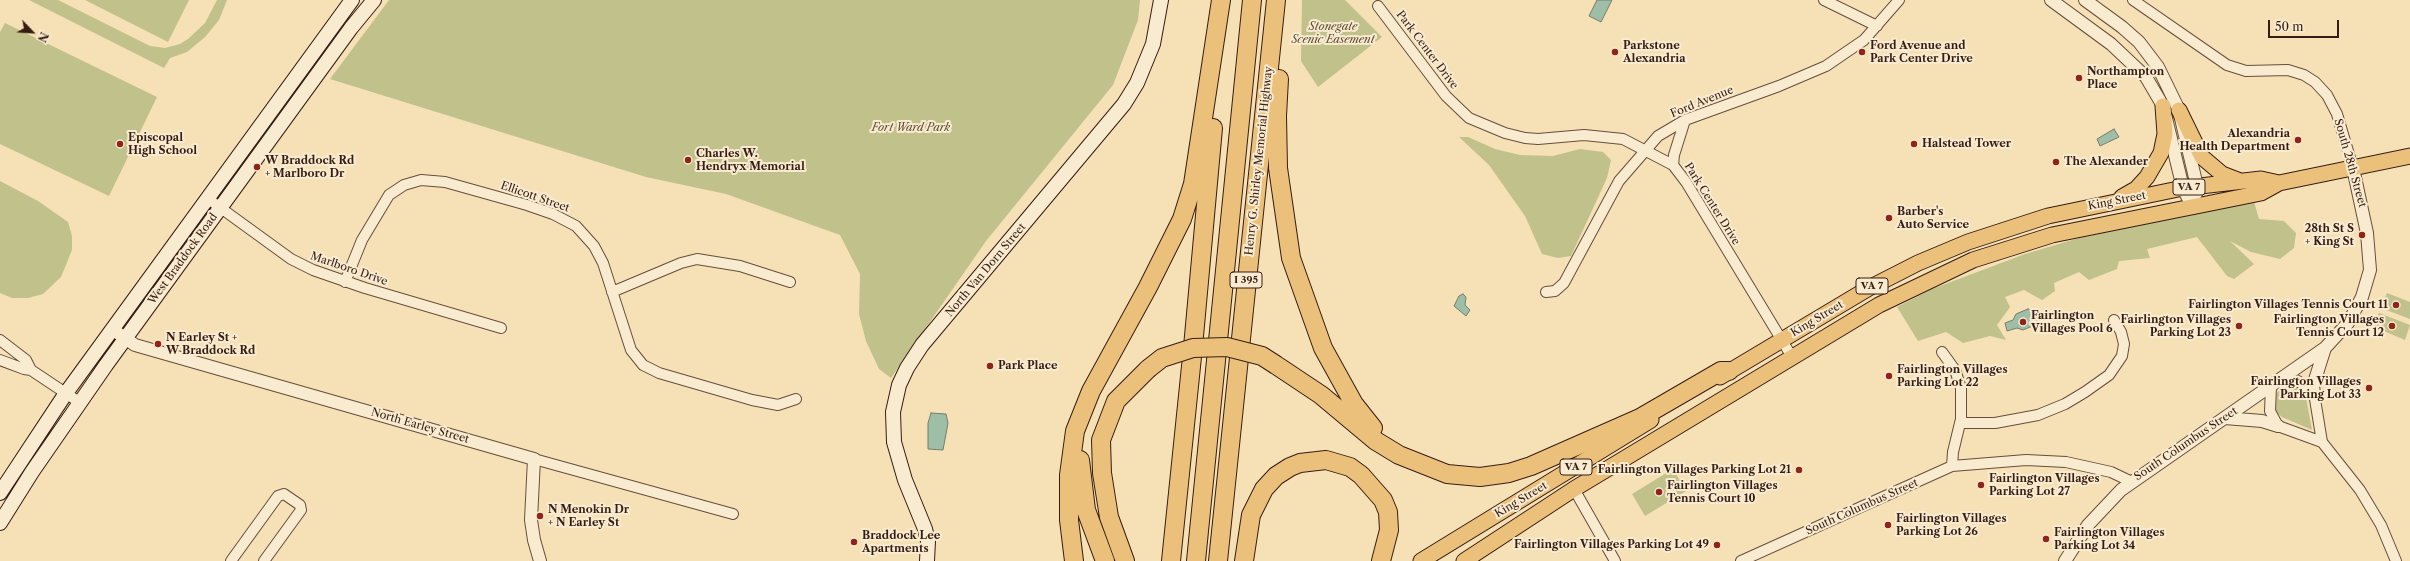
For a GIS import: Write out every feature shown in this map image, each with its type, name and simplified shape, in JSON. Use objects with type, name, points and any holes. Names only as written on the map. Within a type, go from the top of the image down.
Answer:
[{"type":"highway","points":[[1074,561],[1069,520],[1069,462],[1075,430],[1090,391],[1148,287],[1182,219],[1193,184],[1221,0]]},
{"type":"highway","points":[[1171,561],[1193,347],[1225,0]]},
{"type":"highway","points":[[1196,561],[1252,0]]},
{"type":"highway","name":"Henry G. Shirley Memorial Highway","points":[[1218,561],[1226,489],[1238,349],[1276,0]]},
{"type":"highway","points":[[1284,0],[1277,116],[1278,168],[1291,258],[1320,342],[1341,382],[1365,419],[1399,455]]},
{"type":"highway","points":[[1125,561],[1109,518],[1102,473],[1101,440],[1116,401],[1148,369],[1162,358],[1193,348],[1227,347],[1262,356],[1322,396],[1376,441],[1399,455],[1447,474],[1480,477],[1509,473],[1531,466],[1640,418],[1721,371],[1729,371]]},
{"type":"highway","points":[[1090,391],[1082,427],[1079,454],[1081,479],[1086,510],[1105,561]]},
{"type":"highway","points":[[1244,561],[1251,515],[1256,501],[1264,489],[1276,476],[1290,467],[1304,462],[1326,460],[1350,467],[1361,474],[1383,500],[1388,512],[1390,530],[1381,561]]},
{"type":"highway","points":[[1224,561],[1226,489]]},
{"type":"main road","name":"West Braddock Road","points":[[0,493],[66,393],[352,0]]},
{"type":"main road","name":"West Braddock Road","points":[[0,523],[79,402],[351,28],[374,0]]},
{"type":"main road","name":"North Van Dorn Street","points":[[927,561],[928,541],[925,528],[905,480],[894,442],[893,412],[899,385],[907,368],[922,345],[1124,104],[1137,83],[1153,44],[1161,0]]},
{"type":"main road","points":[[2114,202],[2136,189],[2147,177],[2154,166],[2160,153],[2165,134],[2163,106]]},
{"type":"main road","points":[[2180,110],[2202,157],[2222,174],[2244,182]]},
{"type":"main road","name":"King Street","points":[[1464,561],[1574,489],[1879,304],[1974,260],[2052,235],[2127,218],[2193,208],[2260,193],[2279,183],[2410,156]]},
{"type":"main road","name":"King Street","points":[[1422,561],[1729,371],[1869,288],[1918,263],[1968,242],[2048,216],[2190,187],[2261,180],[2279,183]]},
{"type":"street","points":[[1824,0],[1877,26]]},
{"type":"street","name":"Ford Avenue","points":[[1546,292],[1555,290],[1564,283],[1588,243],[1612,192],[1658,136],[1685,120],[1779,86],[1826,66],[1855,47],[1877,26],[1899,0]]},
{"type":"street","points":[[2052,0],[2106,40],[2146,77],[2163,106],[2190,187]]},
{"type":"street","points":[[2085,0],[2122,27],[2139,42],[2158,67],[2180,110],[2193,208]]},
{"type":"street","name":"South 28th Street","points":[[2133,0],[2227,65],[2246,71],[2288,70],[2304,75],[2315,82],[2327,95],[2343,129],[2353,168],[2368,239],[2370,270],[2356,310],[2336,338],[2325,348]]},
{"type":"street","name":"Park Center Drive","points":[[1378,6],[1446,96],[1469,118],[1478,123],[1525,138],[1538,139],[1577,135],[1610,136],[1623,139],[1646,149],[1674,165],[1686,182],[1792,357]]},
{"type":"street","points":[[1674,165],[1674,155],[1685,120]]},
{"type":"street","name":"Ellicott Street","points":[[345,282],[362,240],[382,202],[389,195],[404,185],[430,180],[445,182],[527,205],[553,214],[576,226],[594,246],[603,263],[631,350],[643,366],[659,373],[752,400],[778,405],[796,399]]},
{"type":"street","name":"Marlboro Drive","points":[[207,198],[291,259],[313,270],[345,282],[501,328]]},
{"type":"street","points":[[612,292],[681,263],[697,259],[740,266],[790,282]]},
{"type":"street","points":[[1960,423],[1995,423],[2038,415],[2065,404],[2085,392],[2108,375],[2122,356],[2124,344],[2122,332],[2114,320]]},
{"type":"street","name":"North Earley Street","points":[[112,329],[135,345],[534,460],[732,514]]},
{"type":"street","points":[[0,341],[26,360],[31,370]]},
{"type":"street","points":[[0,341],[0,347]]},
{"type":"street","points":[[2325,348],[2313,386],[2322,442],[2360,490],[2378,519],[2396,561]]},
{"type":"street","name":"South Columbus Street","points":[[1741,561],[1952,466],[2026,460],[2066,462],[2111,472],[2132,482],[2325,348]]},
{"type":"street","points":[[1942,352],[1956,370],[1960,383],[1960,423],[1952,466]]},
{"type":"street","points":[[0,360],[31,370],[79,402]]},
{"type":"street","points":[[2281,379],[2298,381],[2314,393]]},
{"type":"street","points":[[2271,386],[2270,411],[2278,426]]},
{"type":"street","points":[[2225,418],[2262,421],[2322,442]]},
{"type":"street","points":[[534,460],[531,520],[534,540],[540,561]]},
{"type":"street","points":[[2065,561],[2088,525],[2132,482]]},
{"type":"street","points":[[1574,489],[1615,561]]},
{"type":"street","points":[[231,561],[278,496],[284,494],[300,505],[301,510],[264,561]]},
{"type":"green space","points":[[29,0],[58,0],[150,46],[165,48],[180,44],[188,39],[205,23],[217,0],[227,0],[219,20],[205,37],[187,52],[170,58],[164,68]]},
{"type":"green space","points":[[85,0],[189,0],[168,42]]},
{"type":"green space","name":"Fort Ward Park","points":[[389,0],[1140,0],[1138,20],[1113,85],[986,241],[891,378],[879,369],[866,341],[859,314],[860,274],[840,235],[726,194],[646,177],[330,79]]},
{"type":"green space","name":"Stonegate Scenic Easement","points":[[1302,0],[1345,0],[1382,37],[1318,87],[1301,61]]},
{"type":"green space","points":[[5,23],[157,97],[109,196],[0,144],[0,32]]},
{"type":"green space","points":[[1459,137],[1468,137],[1495,149],[1520,155],[1553,156],[1580,149],[1603,152],[1611,160],[1607,178],[1571,256],[1558,258],[1542,254],[1525,216],[1489,165]]},
{"type":"green space","points":[[0,181],[38,201],[68,222],[72,236],[72,250],[61,277],[43,294],[28,298],[12,298],[0,293]]},
{"type":"green space","points":[[2254,202],[2259,219],[2284,221],[2296,233],[2294,248],[2280,259],[2251,252],[2230,241],[2254,264],[2234,279],[2227,276],[2197,237],[2147,249],[2150,258],[2119,261],[2117,269],[2089,280],[2079,272],[2054,283],[2055,291],[2042,300],[2024,290],[2005,297],[2010,307],[1997,325],[2006,340],[1990,336],[1963,343],[1946,332],[1918,341],[1897,307],[1932,289],[2025,254],[2079,238]]},
{"type":"green space","name":"Fairlington Villages Tennis Court 11","points":[[2387,293],[2410,302],[2410,319],[2381,308]]},
{"type":"green space","name":"Fairlington Villages Tennis Court 12","points":[[2379,313],[2410,325],[2405,340],[2374,327]]},
{"type":"green space","points":[[2288,385],[2293,385],[2305,392],[2312,430],[2282,417],[2276,412],[2276,394],[2281,388]]},
{"type":"green space","name":"Fairlington Villages Tennis Court 10","points":[[1673,469],[1686,491],[1645,516],[1632,494]]},
{"type":"shaded area","points":[[1597,0],[1612,0],[1601,22],[1589,16]]},
{"type":"shaded area","points":[[2114,129],[2119,137],[2100,146],[2097,139]]},
{"type":"shaded area","points":[[1463,294],[1466,297],[1465,305],[1470,310],[1466,316],[1454,306],[1459,296]]},
{"type":"shaded area","name":"Fairlington Villages Pool 6","points":[[2028,309],[2034,311],[2037,319],[2035,325],[2023,330],[2017,328],[2007,331],[2005,323],[2013,320],[2016,314]]},
{"type":"shaded area","points":[[931,413],[946,414],[948,423],[943,450],[928,449],[928,423]]},
{"type":"place","name":"Parkstone Alexandria","points":[[1615,52]]},
{"type":"place","name":"Ford Avenue and Park Center Drive","points":[[1862,52]]},
{"type":"place","name":"Northampton Place","points":[[2079,78]]},
{"type":"place","name":"Alexandria Health Department","points":[[2298,140]]},
{"type":"place","name":"Episcopal High School","points":[[120,144]]},
{"type":"place","name":"Halstead Tower","points":[[1914,144]]},
{"type":"place","name":"Charles W. Hendryx Memorial","points":[[688,160]]},
{"type":"place","name":"The Alexander","points":[[2056,162]]},
{"type":"place","name":"W Braddock Rd + Marlboro Dr","points":[[257,167]]},
{"type":"place","name":"Barber's Auto Service","points":[[1889,218]]},
{"type":"place","name":"28th St S + King St","points":[[2362,235]]},
{"type":"place","name":"Fairlington Villages Tennis Court 11","points":[[2396,305]]},
{"type":"place","name":"Fairlington Villages Pool 6","points":[[2023,322]]},
{"type":"place","name":"Fairlington Villages Parking Lot 23","points":[[2239,326]]},
{"type":"place","name":"Fairlington Villages Tennis Court 12","points":[[2392,326]]},
{"type":"place","name":"N Earley St + W Braddock Rd","points":[[158,344]]},
{"type":"place","name":"Park Place","points":[[990,366]]},
{"type":"place","name":"Fairlington Villages Parking Lot 22","points":[[1889,376]]},
{"type":"place","name":"Fairlington Villages Parking Lot 33","points":[[2369,388]]},
{"type":"place","name":"Fairlington Villages Parking Lot 21","points":[[1799,470]]},
{"type":"place","name":"Fairlington Villages Parking Lot 27","points":[[1981,485]]},
{"type":"place","name":"Fairlington Villages Tennis Court 10","points":[[1659,492]]},
{"type":"place","name":"N Menokin Dr + N Earley St","points":[[540,516]]},
{"type":"place","name":"Fairlington Villages Parking Lot 26","points":[[1888,525]]},
{"type":"place","name":"Fairlington Villages Parking Lot 34","points":[[2046,539]]},
{"type":"place","name":"Braddock Lee Apartments","points":[[854,542]]},
{"type":"place","name":"Fairlington Villages Parking Lot 49","points":[[1717,545]]}]
